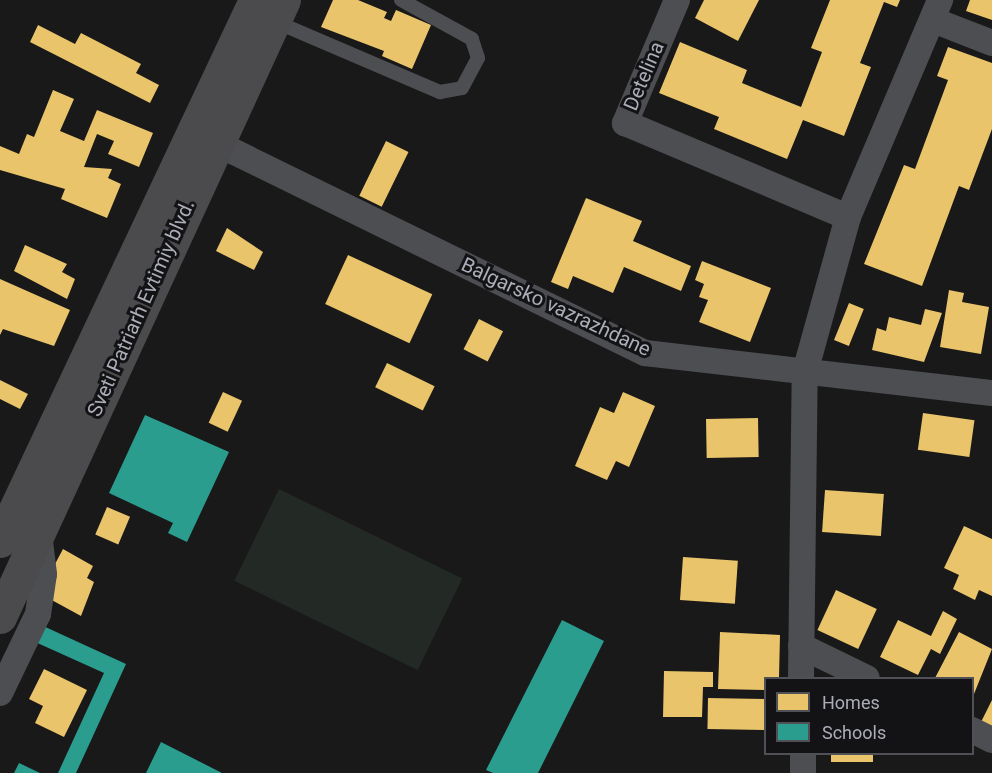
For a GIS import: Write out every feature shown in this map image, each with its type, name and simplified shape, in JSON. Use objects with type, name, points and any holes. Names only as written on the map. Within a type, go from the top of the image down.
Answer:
[{"type":"main road","name":"Sveti Patriarh Evtimiy blvd.","points":[[0,617],[216,142],[271,7]]},
{"type":"main road","name":"Sveti Patriarh Evtimiy blvd.","points":[[0,541],[271,7]]},
{"type":"street","name":"Detelina","points":[[676,0],[625,123],[655,133],[848,217]]},
{"type":"street","points":[[801,677],[804,372],[848,217],[936,10],[992,43]]},
{"type":"street","name":"Balgarsko vazrazhdane","points":[[216,142],[645,353],[992,393]]},
{"type":"street","points":[[0,693],[38,614],[44,574],[39,535]]},
{"type":"street","points":[[801,646],[865,677]]},
{"type":"street","points":[[974,731],[992,740]]},
{"type":"street","points":[[803,755],[803,773]]},
{"type":"lane","points":[[271,7],[440,92],[462,88],[478,58],[472,39],[401,0]]},
{"type":"shaded area","points":[[279,489],[462,578],[418,670],[234,581]]},
{"type":"building: Homes","points":[[333,0],[358,0],[387,12],[384,18],[391,21],[396,10],[431,25],[412,69],[382,56],[384,51],[321,27]]},
{"type":"building: Homes","points":[[704,0],[759,0],[738,41],[695,18]]},
{"type":"building: Homes","points":[[830,0],[900,0],[897,7],[884,2],[860,63],[871,67],[844,136],[803,120],[787,159],[714,129],[719,117],[659,93],[680,42],[747,70],[742,83],[801,107],[822,52],[811,48]]},
{"type":"building: Homes","points":[[970,0],[992,0],[992,20],[966,11]]},
{"type":"building: Homes","points":[[38,25],[75,44],[81,33],[141,64],[136,73],[159,85],[150,103],[30,42]]},
{"type":"building: Homes","points":[[948,47],[992,63],[992,129],[969,190],[959,186],[922,286],[864,264],[904,165],[915,169],[948,80],[937,76]]},
{"type":"building: Homes","points":[[53,90],[74,99],[60,131],[84,141],[97,110],[153,133],[139,167],[108,154],[114,141],[97,134],[84,167],[112,169],[108,178],[121,184],[107,218],[61,199],[65,189],[0,170],[0,146],[19,154],[27,134],[34,137]]},
{"type":"building: Homes","points":[[386,141],[408,152],[382,207],[359,196]]},
{"type":"building: Homes","points":[[586,198],[642,221],[633,241],[691,266],[681,291],[624,267],[613,293],[573,276],[568,289],[551,282]]},
{"type":"building: Homes","points":[[227,228],[263,252],[254,270],[216,251]]},
{"type":"building: Homes","points":[[25,245],[67,264],[62,272],[75,279],[67,299],[14,271]]},
{"type":"building: Homes","points":[[348,255],[432,294],[409,343],[325,304]]},
{"type":"building: Homes","points":[[702,261],[771,288],[750,342],[699,322],[708,300],[699,297],[704,284],[695,280]]},
{"type":"building: Homes","points":[[0,279],[70,310],[54,346],[3,329],[0,335]]},
{"type":"building: Homes","points":[[949,290],[964,293],[962,302],[989,307],[981,354],[940,347]]},
{"type":"building: Homes","points":[[849,303],[864,309],[849,346],[834,340]]},
{"type":"building: Homes","points":[[925,309],[942,313],[924,362],[872,350],[877,328],[886,331],[889,317],[921,325]]},
{"type":"building: Homes","points":[[479,319],[503,331],[488,362],[464,349]]},
{"type":"building: Homes","points":[[387,363],[435,386],[423,411],[375,387]]},
{"type":"building: Homes","points":[[0,380],[28,394],[20,409],[0,399]]},
{"type":"building: Homes","points":[[223,392],[242,401],[228,432],[209,423]]},
{"type":"building: Homes","points":[[623,392],[655,406],[629,467],[616,461],[607,480],[575,466],[600,407],[614,413]]},
{"type":"building: Homes","points":[[923,413],[974,420],[969,457],[918,450]]},
{"type":"building: Homes","points":[[758,418],[759,457],[707,458],[706,419]]},
{"type":"building: Homes","points":[[825,490],[884,494],[881,536],[822,532]]},
{"type":"building: Homes","points":[[107,507],[130,517],[118,544],[95,535]]},
{"type":"building: Homes","points":[[964,526],[992,539],[992,596],[979,590],[975,600],[953,589],[959,575],[944,568]]},
{"type":"building: Homes","points":[[63,549],[93,566],[87,578],[94,582],[81,616],[48,598],[46,581]]},
{"type":"building: Homes","points":[[683,557],[738,561],[735,604],[680,600]]},
{"type":"building: Homes","points":[[836,590],[877,609],[858,649],[817,630]]},
{"type":"building: Homes","points":[[943,611],[957,619],[940,654],[931,649],[918,675],[880,657],[898,620],[931,636]]},
{"type":"building: Homes","points":[[720,632],[780,635],[779,677],[764,677],[764,690],[718,689]]},
{"type":"building: Homes","points":[[959,632],[992,649],[974,694],[974,677],[936,677]]},
{"type":"building: Homes","points":[[44,669],[87,690],[64,737],[35,723],[43,706],[29,699]]},
{"type":"building: Homes","points":[[664,671],[713,672],[713,687],[703,687],[702,717],[663,717]]},
{"type":"building: Homes","points":[[708,698],[764,699],[764,730],[707,729]]},
{"type":"building: Homes","points":[[992,700],[992,728],[981,722]]},
{"type":"building: Homes","points":[[831,755],[873,755],[873,762],[831,762]]},
{"type":"building: Schools","points":[[145,415],[229,452],[187,542],[168,533],[173,523],[109,493]]},
{"type":"building: Schools","points":[[562,620],[604,641],[538,773],[493,773],[486,770]]},
{"type":"building: Schools","points":[[41,625],[126,664],[76,773],[58,773],[104,673],[33,641]]},
{"type":"building: Schools","points":[[161,742],[222,773],[146,773]]},
{"type":"building: Schools","points":[[19,763],[40,773],[14,773]]}]
